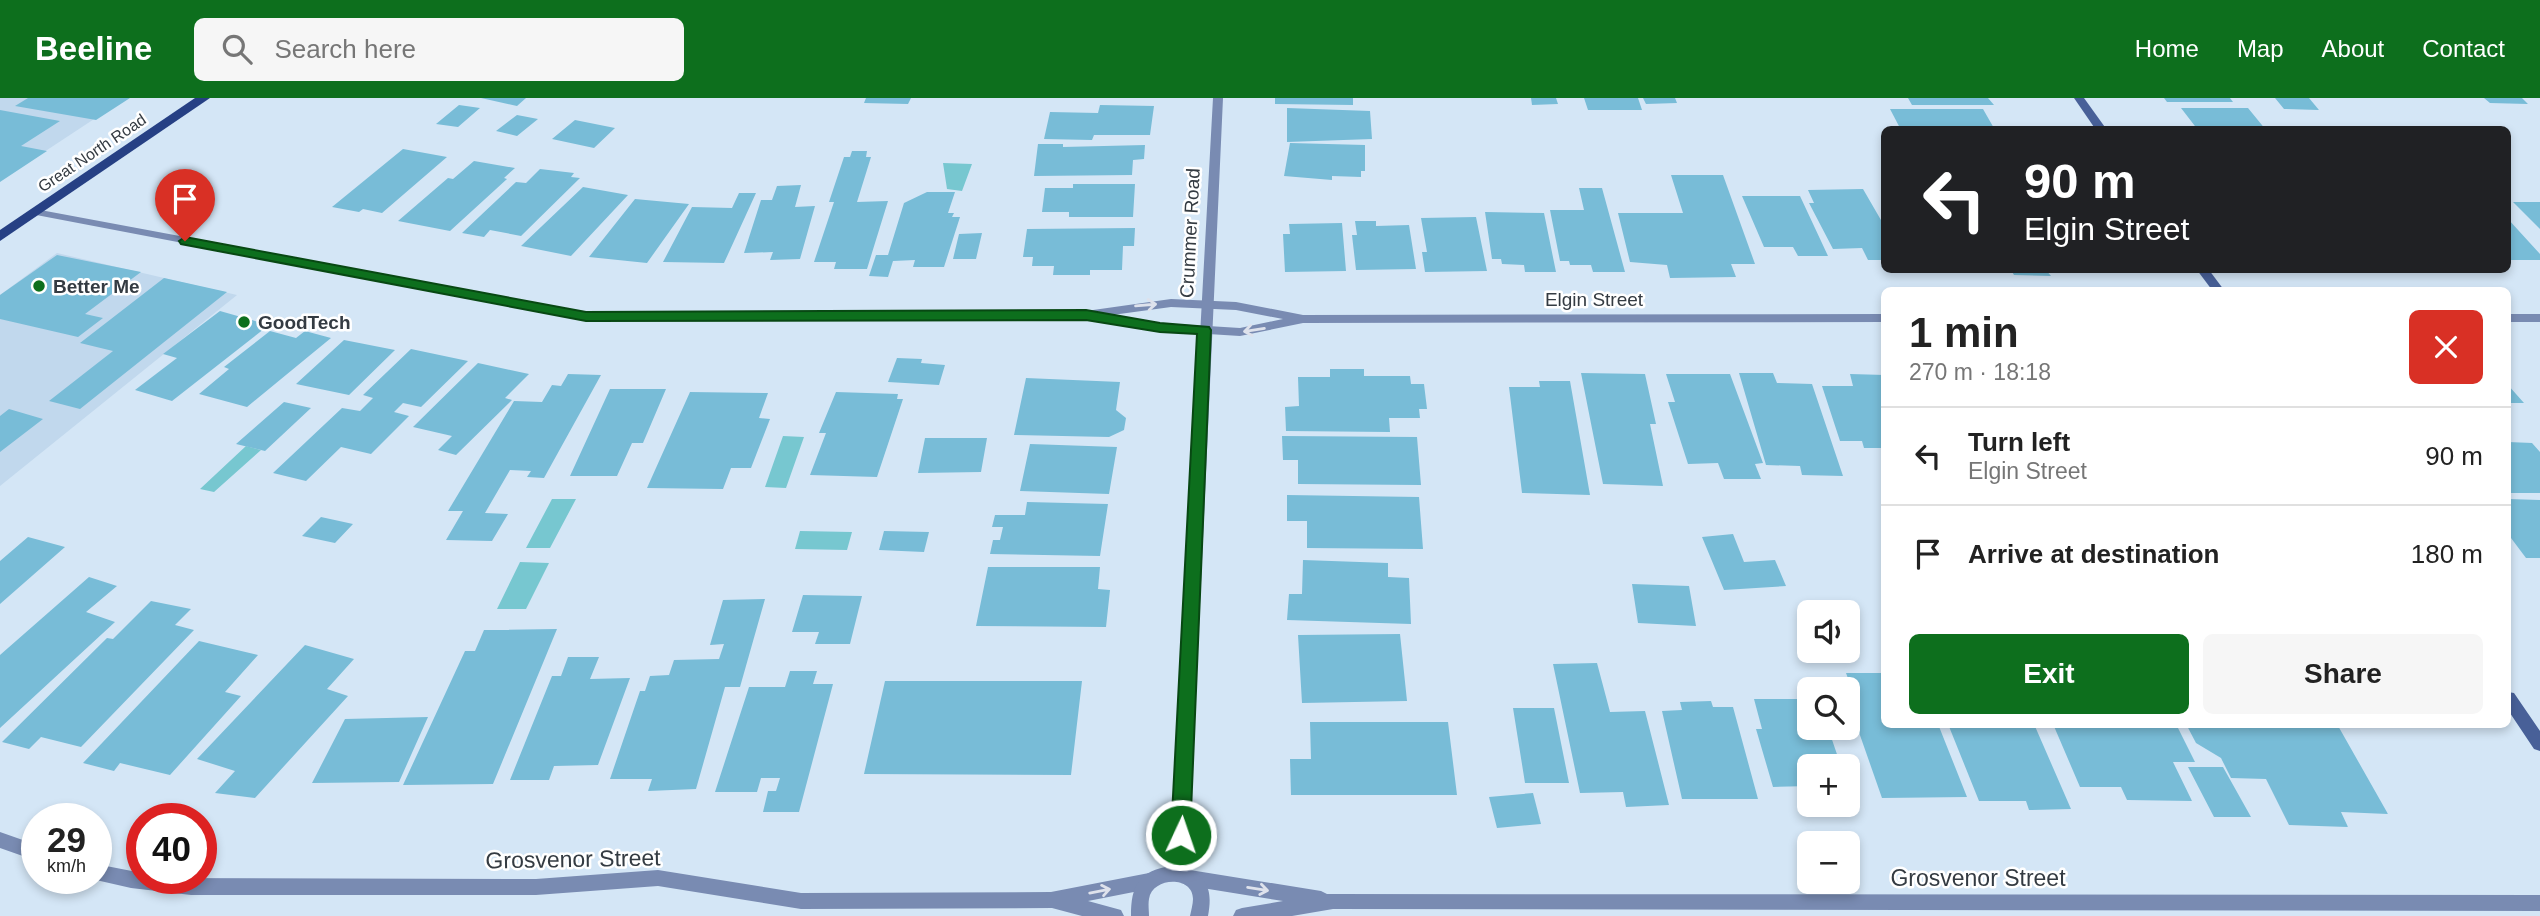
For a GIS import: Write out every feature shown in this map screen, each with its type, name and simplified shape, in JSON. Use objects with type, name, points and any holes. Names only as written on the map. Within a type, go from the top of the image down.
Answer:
[{"type":"main road","name":"Great North Road","points":[[0,237],[204,98]]},
{"type":"main road","points":[[2079,98],[2099,126]]},
{"type":"main road","points":[[2511,702],[2540,744]]},
{"type":"street","name":"Crummer Road","points":[[1185,876],[1204,330],[1218,98]]},
{"type":"street","name":"Elgin Street","points":[[35,212],[586,316],[1086,315],[1171,303],[1236,306],[1303,319],[1881,318]]},
{"type":"street","name":"Elgin Street","points":[[1086,315],[1160,327],[1240,332],[1303,319]]},
{"type":"street","points":[[2511,318],[2540,318]]},
{"type":"street","points":[[0,840],[21,847]]},
{"type":"street","name":"Grosvenor Street","points":[[112,876],[191,887],[536,887],[658,878],[801,901],[1051,900],[1149,881],[1158,876],[1185,876],[1333,901]]},
{"type":"street","points":[[1185,876],[1201,891],[1203,901],[1199,916]]},
{"type":"street","points":[[1140,916],[1139,897],[1149,881]]},
{"type":"street","name":"Grosvenor Street","points":[[1051,900],[1115,916]]},
{"type":"street","name":"Grosvenor Street","points":[[1242,916],[1333,901],[2540,903]]},
{"type":"shaded area","points":[[0,98],[126,98],[0,181]]},
{"type":"shaded area","points":[[57,253],[237,295],[0,486],[0,295]]},
{"type":"water","points":[[943,163],[972,164],[962,191],[947,189]]},
{"type":"water","points":[[783,436],[804,437],[786,488],[765,487]]},
{"type":"water","points":[[246,446],[261,450],[214,492],[200,489]]},
{"type":"water","points":[[552,499],[576,499],[550,548],[526,548]]},
{"type":"water","points":[[800,531],[852,532],[847,550],[795,549]]},
{"type":"water","points":[[520,562],[549,563],[526,609],[497,609]]},
{"type":"building","points":[[28,98],[130,98],[96,120],[15,106]]},
{"type":"building","points":[[481,98],[526,98],[517,106]]},
{"type":"building","points":[[866,98],[911,98],[908,104],[864,103]]},
{"type":"building","points":[[1275,98],[1353,98],[1353,105],[1275,104]]},
{"type":"building","points":[[1531,98],[1556,98],[1558,104],[1532,105]]},
{"type":"building","points":[[1584,98],[1638,98],[1642,110],[1588,110]]},
{"type":"building","points":[[1643,98],[1675,98],[1677,103],[1646,104]]},
{"type":"building","points":[[1908,98],[1988,98],[1994,105],[1912,105]]},
{"type":"building","points":[[2164,98],[2230,98],[2233,102],[2167,102]]},
{"type":"building","points":[[2275,98],[2309,98],[2319,110],[2284,109]]},
{"type":"building","points":[[2484,98],[2522,98],[2528,104],[2490,103]]},
{"type":"building","points":[[459,105],[480,108],[458,127],[436,124]]},
{"type":"building","points":[[1100,105],[1154,106],[1150,135],[1094,135],[1092,140],[1044,139],[1050,112],[1098,113]]},
{"type":"building","points":[[1287,108],[1370,111],[1372,139],[1287,142]]},
{"type":"building","points":[[2181,108],[2248,108],[2263,126],[2195,126]]},
{"type":"building","points":[[1890,109],[1983,109],[1993,126],[1899,126]]},
{"type":"building","points":[[0,110],[60,121],[21,146],[47,151],[0,182]]},
{"type":"building","points":[[517,115],[538,119],[517,136],[496,131]]},
{"type":"building","points":[[575,120],[615,128],[594,148],[552,139]]},
{"type":"building","points":[[1290,143],[1365,145],[1365,171],[1361,171],[1361,177],[1332,176],[1332,180],[1284,176]]},
{"type":"building","points":[[1038,144],[1063,144],[1063,147],[1145,145],[1144,159],[1133,160],[1132,175],[1034,176]]},
{"type":"building","points":[[403,149],[447,157],[382,213],[332,207]]},
{"type":"building","points":[[852,151],[867,151],[866,157],[871,157],[857,202],[888,201],[867,269],[834,269],[836,262],[814,262],[834,202],[829,202],[844,157],[850,157]]},
{"type":"building","points":[[474,161],[515,168],[504,178],[507,179],[450,231],[398,221],[448,178],[453,179]]},
{"type":"building","points":[[540,169],[574,173],[571,177],[580,178],[521,236],[490,230],[484,237],[462,233],[516,182],[526,183]]},
{"type":"building","points":[[1671,175],[1723,175],[1755,264],[1731,264],[1736,277],[1670,278],[1667,265],[1630,262],[1618,213],[1683,213]]},
{"type":"building","points":[[1073,184],[1135,184],[1133,217],[1069,217],[1069,212],[1042,212],[1045,188],[1073,188]]},
{"type":"building","points":[[801,185],[795,207],[815,206],[800,259],[770,260],[773,252],[744,253],[761,200],[772,200],[777,186]]},
{"type":"building","points":[[583,187],[628,195],[571,256],[521,246]]},
{"type":"building","points":[[1579,188],[1602,188],[1625,272],[1593,272],[1591,265],[1570,265],[1569,261],[1560,261],[1550,210],[1584,210]]},
{"type":"building","points":[[1863,189],[1881,220],[1881,260],[1868,260],[1862,248],[1833,249],[1809,203],[1814,203],[1808,190]]},
{"type":"building","points":[[927,192],[955,192],[948,213],[954,213],[952,217],[960,217],[944,267],[913,267],[915,260],[893,261],[888,277],[869,276],[876,255],[888,255],[904,203]]},
{"type":"building","points":[[739,193],[756,193],[724,263],[663,262],[692,207],[732,208]]},
{"type":"building","points":[[1742,196],[1800,196],[1828,256],[1798,256],[1793,247],[1764,247]]},
{"type":"building","points":[[635,199],[689,204],[647,263],[589,257]]},
{"type":"building","points":[[2513,202],[2540,202],[2540,229]]},
{"type":"building","points":[[1485,212],[1544,213],[1556,272],[1525,272],[1524,265],[1502,264],[1501,259],[1492,259]]},
{"type":"building","points":[[1476,217],[1487,271],[1425,272],[1422,252],[1427,252],[1421,218]]},
{"type":"building","points":[[1355,221],[1376,221],[1376,226],[1409,225],[1416,269],[1356,270],[1352,235],[1357,235]]},
{"type":"building","points":[[2511,222],[2540,254],[2540,260],[2511,260]]},
{"type":"building","points":[[1342,223],[1346,271],[1285,272],[1283,234],[1290,234],[1289,224]]},
{"type":"building","points":[[1135,228],[1134,246],[1123,246],[1122,270],[1090,270],[1090,275],[1053,275],[1054,266],[1032,266],[1033,257],[1023,257],[1027,229]]},
{"type":"building","points":[[982,233],[976,259],[953,259],[959,234]]},
{"type":"building","points":[[57,255],[141,272],[85,314],[103,318],[78,337],[0,319],[0,295]]},
{"type":"building","points":[[2013,273],[2048,273],[2051,276]]},
{"type":"building","points":[[164,278],[227,292],[80,409],[49,401],[113,351],[80,343]]},
{"type":"building","points":[[220,311],[269,325],[172,401],[135,390],[177,358],[163,354]]},
{"type":"building","points":[[270,331],[296,338],[305,331],[331,338],[247,407],[199,394],[229,369],[224,367]]},
{"type":"building","points":[[344,340],[395,350],[349,395],[296,384]]},
{"type":"building","points":[[411,349],[468,361],[421,407],[403,403],[394,412],[409,416],[371,454],[341,447],[306,481],[273,473],[342,408],[360,411],[373,398],[363,395]]},
{"type":"building","points":[[897,358],[922,359],[921,363],[945,365],[939,385],[888,382]]},
{"type":"building","points":[[478,363],[529,374],[505,398],[512,400],[456,455],[438,450],[452,436],[413,427]]},
{"type":"building","points":[[1330,369],[1364,369],[1364,376],[1410,376],[1411,384],[1424,384],[1427,409],[1419,409],[1420,418],[1389,418],[1390,432],[1286,431],[1285,407],[1299,406],[1298,377],[1330,377]]},
{"type":"building","points":[[1581,373],[1645,374],[1656,424],[1650,424],[1663,486],[1603,484]]},
{"type":"building","points":[[1739,373],[1773,373],[1777,383],[1812,384],[1843,476],[1802,475],[1800,466],[1766,465]]},
{"type":"building","points":[[568,374],[601,375],[544,478],[527,477],[531,471],[510,470],[485,513],[508,514],[492,541],[446,540],[463,511],[448,511],[514,401],[542,402],[552,385],[561,386]]},
{"type":"building","points":[[1666,374],[1730,374],[1763,463],[1755,464],[1761,479],[1724,479],[1718,463],[1688,464],[1668,402],[1675,402]]},
{"type":"building","points":[[1850,374],[1881,375],[1881,448],[1864,448],[1862,441],[1840,441],[1822,386],[1853,386]]},
{"type":"building","points":[[1026,378],[1120,382],[1116,410],[1126,418],[1124,430],[1109,437],[1014,435]]},
{"type":"building","points":[[1539,381],[1570,381],[1590,495],[1522,493],[1509,387],[1540,387]]},
{"type":"building","points":[[2511,388],[2524,403],[2511,403]]},
{"type":"building","points":[[610,389],[666,389],[643,443],[632,443],[617,476],[570,476]]},
{"type":"building","points":[[690,392],[768,393],[759,418],[770,419],[751,468],[731,468],[723,489],[647,488]]},
{"type":"building","points":[[836,392],[898,394],[897,399],[903,399],[877,477],[810,475],[826,433],[819,433]]},
{"type":"building","points":[[284,402],[311,408],[265,451],[236,444]]},
{"type":"building","points":[[9,409],[43,419],[0,452],[0,416]]},
{"type":"building","points":[[1282,436],[1417,437],[1421,485],[1298,484],[1298,460],[1283,460]]},
{"type":"building","points":[[925,438],[987,438],[981,472],[918,473]]},
{"type":"building","points":[[2511,442],[2532,443],[2540,452],[2540,493],[2511,493]]},
{"type":"building","points":[[1030,444],[1117,447],[1109,494],[1020,491]]},
{"type":"building","points":[[1287,495],[1419,497],[1423,549],[1307,548],[1307,521],[1287,521]]},
{"type":"building","points":[[2511,499],[2540,500],[2540,558],[2526,558],[2511,538]]},
{"type":"building","points":[[1027,502],[1108,504],[1100,556],[990,554],[993,540],[1000,540],[1003,527],[992,527],[995,515],[1025,515]]},
{"type":"building","points":[[321,517],[353,524],[335,543],[302,536]]},
{"type":"building","points":[[884,531],[929,532],[924,552],[879,550]]},
{"type":"building","points":[[1733,534],[1744,562],[1775,560],[1786,586],[1724,590],[1702,537]]},
{"type":"building","points":[[28,537],[65,547],[0,604],[0,561]]},
{"type":"building","points":[[1303,560],[1388,563],[1388,577],[1409,578],[1411,624],[1287,620],[1289,594],[1302,594]]},
{"type":"building","points":[[988,567],[1100,567],[1098,589],[1110,590],[1106,627],[976,626]]},
{"type":"building","points":[[89,577],[117,586],[86,612],[115,622],[0,728],[0,655]]},
{"type":"building","points":[[1632,584],[1689,586],[1696,626],[1638,623]]},
{"type":"building","points":[[803,595],[862,596],[850,644],[815,644],[819,632],[792,632]]},
{"type":"building","points":[[765,599],[740,687],[725,687],[696,789],[648,791],[652,779],[610,779],[640,691],[645,691],[650,676],[669,675],[674,660],[719,659],[724,644],[710,645],[723,600]]},
{"type":"building","points":[[151,601],[191,609],[175,625],[194,630],[81,747],[41,737],[29,749],[2,742],[107,638],[113,639]]},
{"type":"building","points":[[557,629],[493,784],[403,785],[465,651],[475,651],[484,630]]},
{"type":"building","points":[[1400,634],[1407,701],[1302,703],[1298,635]]},
{"type":"building","points":[[199,641],[258,655],[225,692],[241,696],[170,775],[120,763],[114,771],[83,763]]},
{"type":"building","points":[[305,645],[354,659],[327,689],[348,696],[255,798],[215,793],[235,771],[197,759]]},
{"type":"building","points":[[568,657],[599,657],[590,679],[630,678],[598,765],[554,766],[549,780],[510,780],[552,676],[561,676]]},
{"type":"building","points":[[1597,663],[1610,712],[1645,711],[1669,805],[1626,807],[1623,792],[1580,793],[1553,664]]},
{"type":"building","points":[[790,671],[817,671],[813,684],[833,684],[799,812],[763,812],[768,791],[776,791],[780,778],[761,778],[757,792],[715,792],[749,687],[785,687]]},
{"type":"building","points":[[1846,673],[1881,673],[1881,728],[1940,728],[1967,797],[1882,798],[1860,735],[1860,677],[1848,677]]},
{"type":"building","points":[[885,681],[1082,681],[1071,775],[864,774]]},
{"type":"building","points":[[1754,699],[1797,699],[1797,740],[1832,740],[1837,754],[1797,754],[1797,786],[1773,787],[1756,729],[1762,729]]},
{"type":"building","points":[[1711,701],[1713,707],[1733,707],[1758,799],[1682,799],[1662,711],[1682,710],[1680,702]]},
{"type":"building","points":[[1513,708],[1554,708],[1569,783],[1525,783]]},
{"type":"building","points":[[428,717],[399,782],[312,783],[345,719]]},
{"type":"building","points":[[1310,722],[1448,722],[1457,795],[1291,795],[1290,759],[1311,759]]},
{"type":"building","points":[[1950,728],[2036,728],[2071,809],[2029,810],[2026,801],[1979,801]]},
{"type":"building","points":[[2055,728],[2178,728],[2195,762],[2173,762],[2192,801],[2127,800],[2121,787],[2080,787]]},
{"type":"building","points":[[2188,728],[2339,728],[2388,814],[2341,812],[2348,827],[2289,825],[2266,779],[2231,778],[2221,758],[2196,743]]},
{"type":"building","points":[[2188,767],[2223,767],[2251,817],[2214,817]]},
{"type":"building","points":[[1533,793],[1541,824],[1497,828],[1489,797]]},
{"type":"place","name":"Better Me","points":[[39,286]]},
{"type":"place","name":"GoodTech","points":[[244,322]]},
{"type":"route","points":[[185,241],[586,316],[1086,315],[1160,327],[1204,330],[1181,835]]}]
